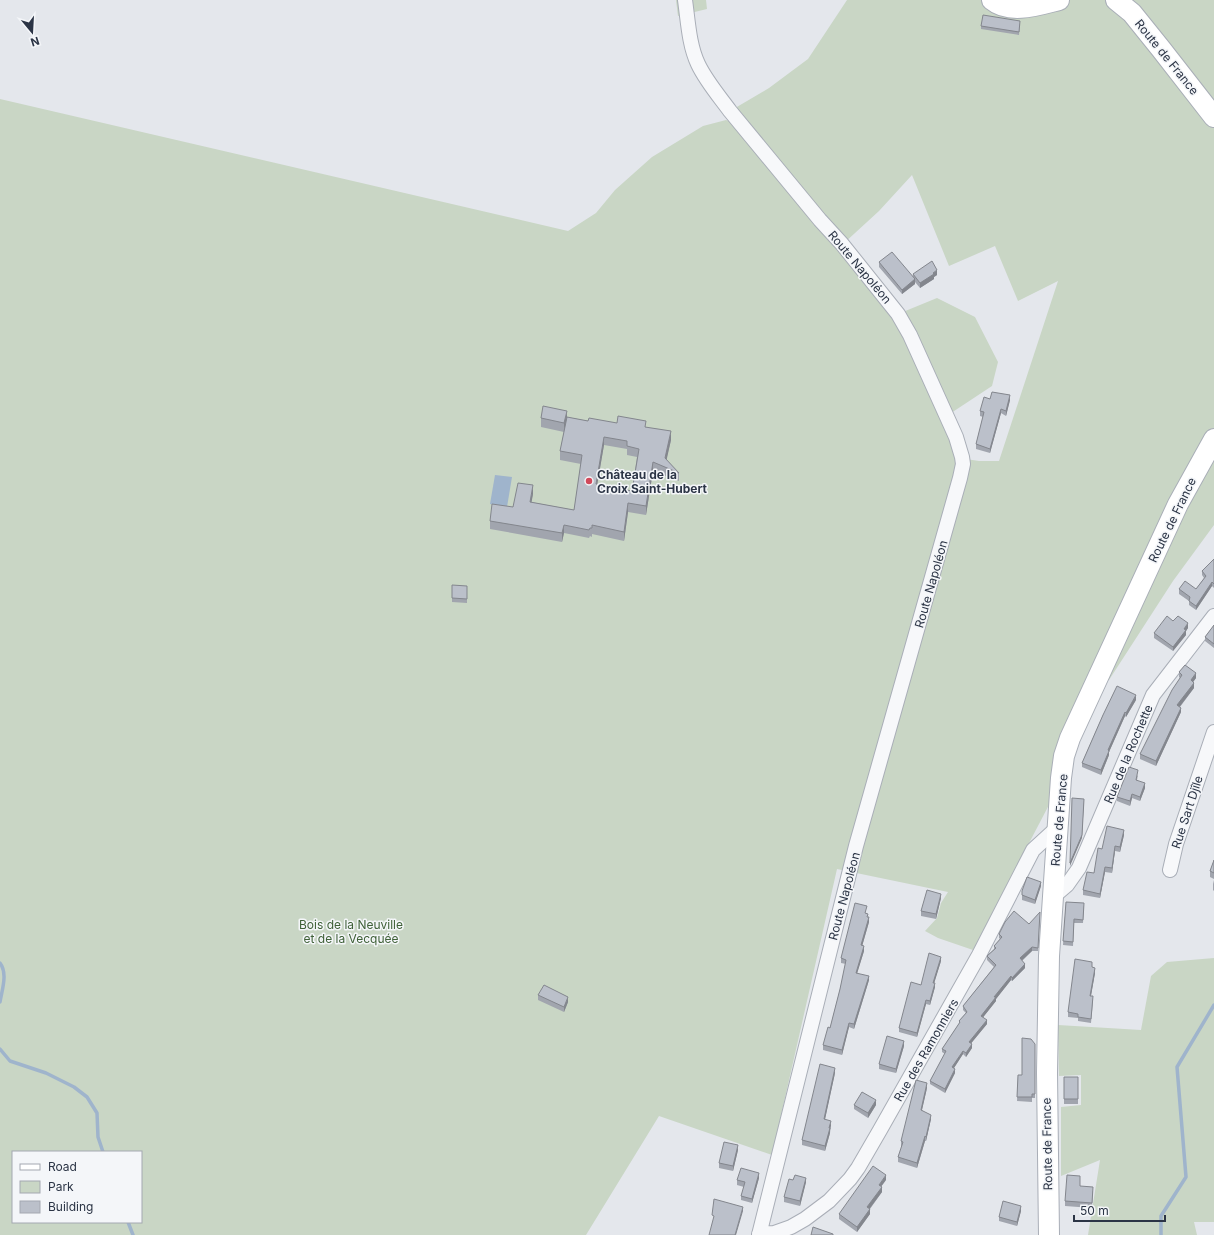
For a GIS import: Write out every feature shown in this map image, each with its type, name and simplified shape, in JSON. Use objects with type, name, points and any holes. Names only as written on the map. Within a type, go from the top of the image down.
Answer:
[{"type":"main road","points":[[992,0],[1010,7],[1020,8],[1032,7],[1059,0]]},
{"type":"main road","name":"Route de France","points":[[1116,0],[1132,13],[1214,117]]},
{"type":"main road","name":"Route de France","points":[[1049,1235],[1047,1035],[1049,956],[1057,828],[1064,756],[1070,738],[1178,504],[1214,439]]},
{"type":"street","name":"Route Napoléon","points":[[685,0],[691,39],[696,59],[703,72],[730,111],[820,220],[847,250],[898,314],[910,335],[956,437],[960,448],[962,464],[960,478],[947,527],[852,864],[759,1234]]},
{"type":"street","name":"Rue de la Rochette","points":[[1053,897],[1067,885],[1079,868],[1153,695],[1214,616]]},
{"type":"street","name":"Rue Sart Djîle","points":[[1170,870],[1176,844],[1214,732]]},
{"type":"street","name":"Rue des Ramonniers","points":[[759,1234],[774,1233],[798,1223],[829,1201],[850,1179],[880,1130],[979,955],[1033,850],[1057,828]]},
{"type":"green space","points":[[676,0],[706,0],[707,9],[678,16]]},
{"type":"green space","name":"Bois de la Neuville et de la Vecquée","points":[[847,0],[1214,0],[1214,525],[1173,581],[1109,680],[1092,672],[1050,803],[973,950],[938,938],[925,931],[937,918],[941,903],[948,892],[837,869],[772,1155],[659,1116],[586,1235],[0,1235],[0,99],[568,231],[596,213],[615,190],[652,157],[703,126],[726,120],[734,123],[730,111],[769,88],[808,59]],"holes":[[[912,175],[949,266],[995,246],[1018,301],[1058,281],[999,461],[979,461],[959,458],[942,419],[992,386],[998,362],[975,317],[937,298],[898,314],[843,244],[879,211]]]},
{"type":"green space","points":[[1214,958],[1214,1222],[1194,1222],[1197,1235],[1088,1235],[1100,1160],[1061,1176],[1061,1107],[1081,1105],[1081,1075],[1059,1076],[1058,1025],[1141,1030],[1151,976],[1167,962]]},
{"type":"water","points":[[495,475],[512,477],[507,507],[490,504]]},
{"type":"building","points":[[983,15],[1020,21],[1019,32],[981,26]]},
{"type":"building","points":[[892,252],[915,279],[902,290],[879,262]]},
{"type":"building","points":[[932,261],[937,270],[933,273],[934,274],[920,283],[913,274]]},
{"type":"building","points":[[992,392],[1010,395],[1006,411],[1001,409],[990,449],[976,444],[984,412],[980,411],[984,397],[990,399]]},
{"type":"building","points":[[543,406],[567,411],[564,423],[541,418]]},
{"type":"building","points":[[618,416],[646,421],[645,427],[671,431],[665,458],[679,473],[653,462],[646,506],[628,503],[624,532],[592,525],[592,528],[589,530],[564,525],[562,533],[490,521],[492,504],[513,507],[518,483],[533,485],[530,502],[574,510],[582,455],[560,451],[567,417],[588,421],[589,418],[617,423]],"holes":[[[604,437],[627,441],[627,446],[639,449],[632,491],[596,484]]]},
{"type":"building","points":[[1214,559],[1214,584],[1212,582],[1196,606],[1189,601],[1190,597],[1179,589],[1185,581],[1196,589],[1206,576],[1202,571]]},
{"type":"building","points":[[452,585],[467,586],[467,599],[452,598]]},
{"type":"building","points":[[1167,616],[1173,621],[1178,616],[1188,623],[1184,629],[1186,630],[1173,647],[1154,633]]},
{"type":"building","points":[[1214,625],[1214,644],[1205,637]]},
{"type":"building","points":[[1185,665],[1196,673],[1191,680],[1194,683],[1177,705],[1181,708],[1156,761],[1140,754],[1172,690],[1182,675],[1179,672]]},
{"type":"building","points":[[1117,686],[1136,695],[1126,713],[1125,712],[1101,770],[1082,763]]},
{"type":"building","points":[[1129,767],[1138,770],[1136,780],[1145,783],[1140,797],[1132,794],[1130,801],[1117,797]]},
{"type":"building","points":[[1072,798],[1084,799],[1082,835],[1070,863]]},
{"type":"building","points":[[1107,826],[1124,830],[1120,847],[1115,846],[1112,868],[1105,867],[1100,894],[1083,890],[1087,872],[1094,873],[1098,848],[1102,849]]},
{"type":"building","points":[[1214,860],[1214,873],[1210,871]]},
{"type":"building","points":[[1027,877],[1041,882],[1035,900],[1022,895]]},
{"type":"building","points":[[927,890],[941,894],[936,914],[921,911]]},
{"type":"building","points":[[1066,902],[1084,903],[1083,920],[1074,919],[1073,942],[1063,941]]},
{"type":"building","points":[[855,903],[867,906],[865,913],[868,914],[867,917],[869,917],[861,945],[864,946],[856,973],[869,976],[854,1024],[849,1023],[842,1050],[823,1045],[828,1027],[830,1028],[840,989],[846,960],[841,958]]},
{"type":"building","points":[[1014,911],[1029,924],[1040,912],[1038,948],[1032,947],[1020,958],[1025,964],[1012,978],[1011,976],[981,1016],[987,1020],[969,1042],[972,1044],[966,1053],[963,1051],[952,1067],[955,1069],[945,1089],[930,1081],[946,1051],[942,1049],[960,1022],[959,1021],[967,1012],[963,1006],[996,965],[987,956],[996,948],[994,946],[1002,937],[999,934],[1005,922]]},
{"type":"building","points":[[929,953],[941,957],[933,983],[935,983],[930,1001],[926,1000],[917,1033],[899,1028],[911,982],[921,985]]},
{"type":"building","points":[[1075,959],[1092,962],[1092,967],[1095,968],[1090,996],[1093,996],[1091,1019],[1078,1017],[1078,1014],[1068,1012]]},
{"type":"building","points":[[544,985],[568,997],[564,1007],[538,995]]},
{"type":"building","points":[[887,1036],[904,1041],[896,1069],[879,1064]]},
{"type":"building","points":[[1022,1038],[1031,1039],[1035,1044],[1035,1094],[1032,1094],[1032,1097],[1017,1097],[1018,1075],[1022,1075]]},
{"type":"building","points":[[820,1064],[835,1068],[824,1119],[831,1121],[825,1146],[802,1140]]},
{"type":"building","points":[[1064,1077],[1078,1077],[1078,1099],[1064,1099]]},
{"type":"building","points":[[916,1080],[927,1083],[921,1110],[931,1115],[926,1137],[925,1136],[917,1163],[898,1157],[903,1142],[901,1141]]},
{"type":"building","points":[[862,1092],[876,1100],[868,1113],[854,1105]]},
{"type":"building","points":[[724,1142],[738,1145],[733,1166],[719,1163]]},
{"type":"building","points":[[873,1166],[886,1175],[879,1185],[882,1187],[867,1207],[870,1209],[857,1227],[839,1214]]},
{"type":"building","points":[[741,1168],[759,1173],[752,1199],[741,1196],[745,1182],[737,1180]]},
{"type":"building","points":[[795,1175],[806,1178],[800,1201],[784,1197],[789,1179],[793,1180]]},
{"type":"building","points":[[1067,1175],[1080,1176],[1080,1186],[1093,1187],[1092,1203],[1065,1201]]},
{"type":"building","points":[[714,1199],[743,1207],[735,1235],[709,1235],[714,1216],[712,1215]]},
{"type":"building","points":[[1003,1201],[1021,1206],[1017,1222],[999,1217]]},
{"type":"building","points":[[813,1227],[833,1234],[833,1235],[811,1235]]},
{"type":"waterway","points":[[0,963],[4,972],[0,1002]]},
{"type":"waterway","points":[[1161,1235],[1161,1216],[1186,1177],[1177,1067],[1214,1005]]},
{"type":"waterway","points":[[0,1049],[10,1061],[46,1073],[74,1087],[87,1097],[97,1113],[98,1137],[103,1151]]},
{"type":"waterway","points":[[128,1223],[133,1235]]},
{"type":"place","name":"Château de la Croix Saint-Hubert","points":[[589,481]]}]
